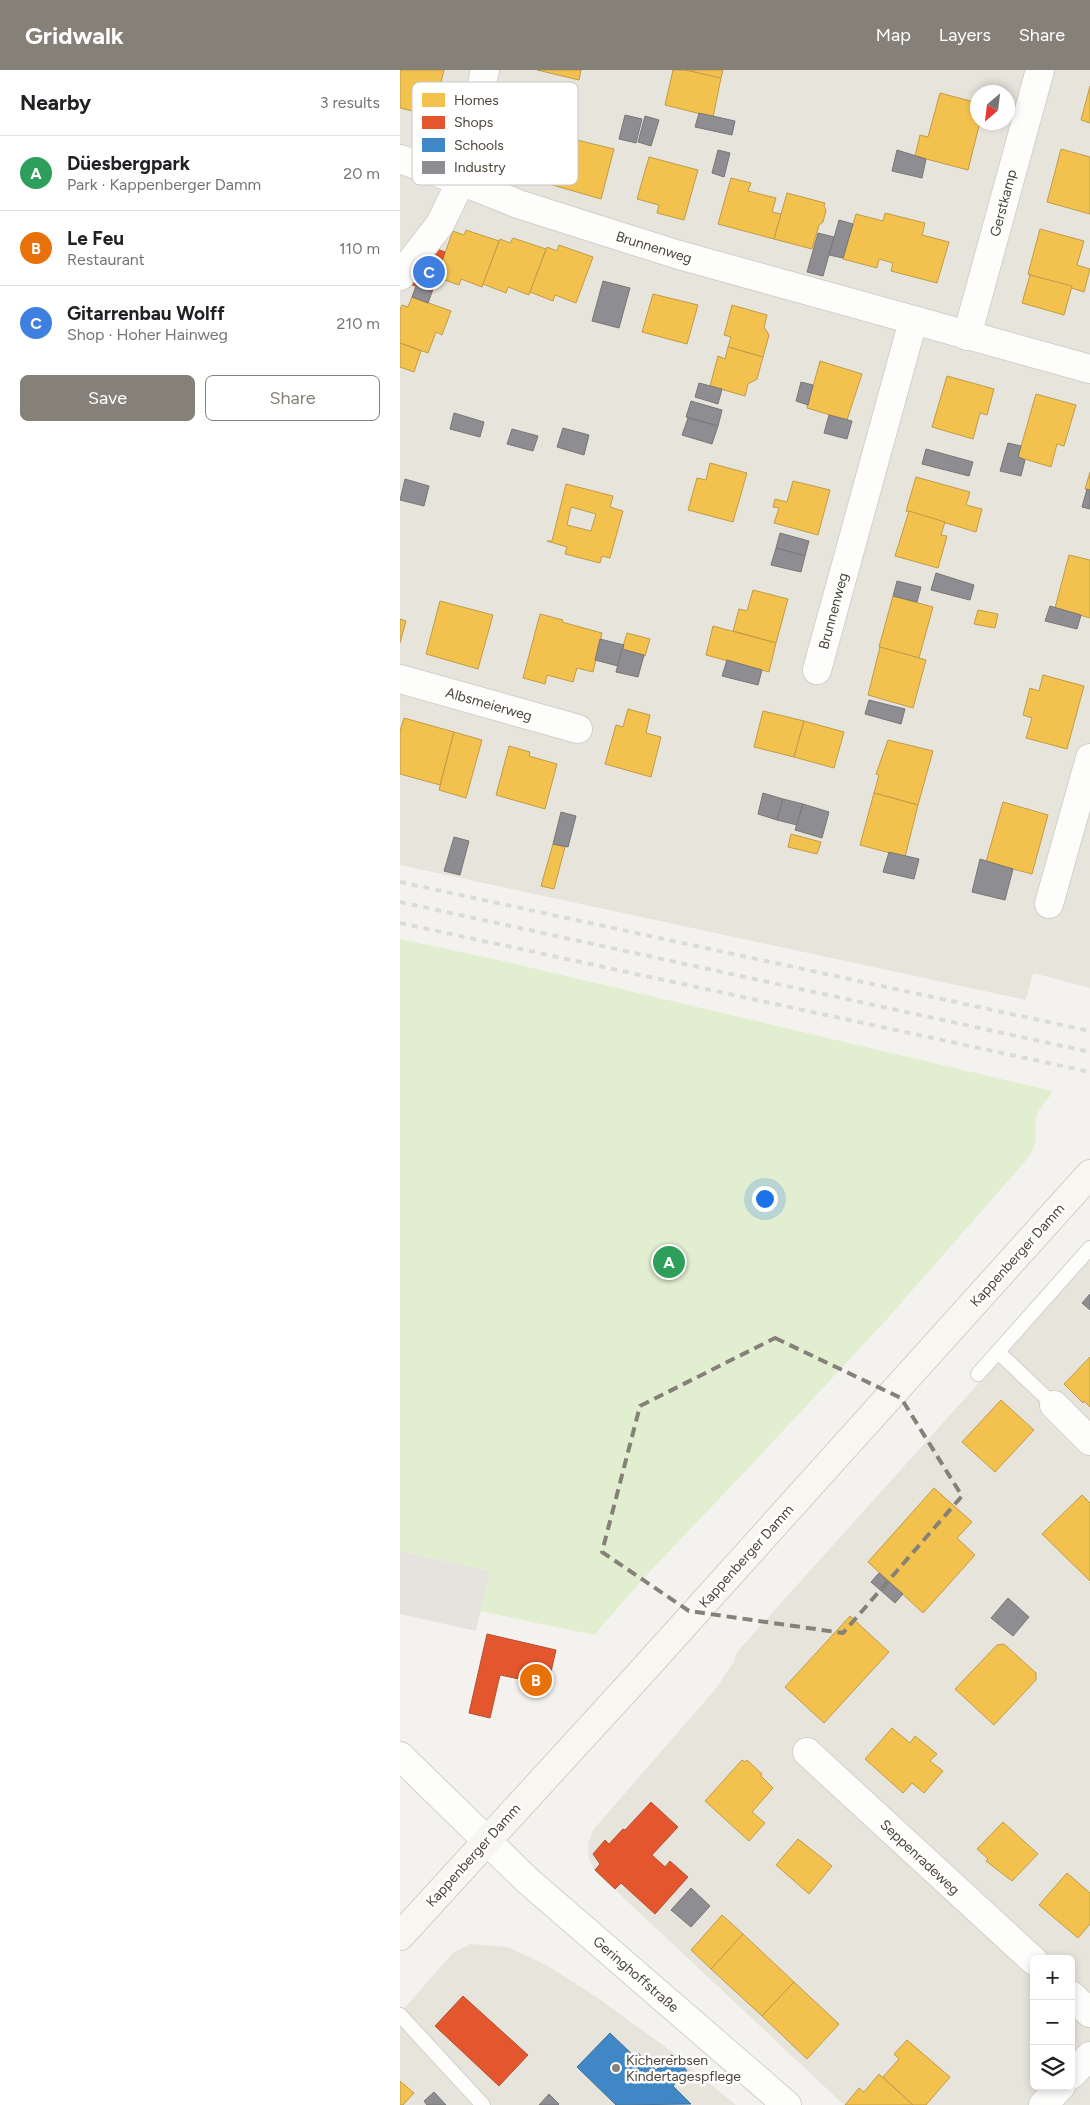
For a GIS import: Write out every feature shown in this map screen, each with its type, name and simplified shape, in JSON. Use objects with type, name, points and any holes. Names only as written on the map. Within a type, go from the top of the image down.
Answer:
[{"type":"main road","name":"Kappenberger Damm","points":[[400,1936],[638,1676],[1090,1174]]},
{"type":"street","name":"Gerstkamp","points":[[967,336],[1040,70]]},
{"type":"street","name":"Brunnenweg","points":[[400,159],[412,163]]},
{"type":"street","points":[[400,276],[440,224],[458,185]]},
{"type":"street","name":"Brunnenweg","points":[[472,185],[518,204],[679,255],[1090,369]]},
{"type":"street","name":"Brunnenweg","points":[[817,670],[913,321]]},
{"type":"street","name":"Albsmeierweg","points":[[400,678],[578,729]]},
{"type":"street","points":[[1049,904],[1090,758]]},
{"type":"street","points":[[1054,1405],[1090,1441]]},
{"type":"street","name":"Seppenradeweg","points":[[807,1752],[1030,1957]]},
{"type":"street","name":"Geringhoffstraße","points":[[400,1756],[527,1880],[787,2105]]},
{"type":"street","points":[[1075,2000],[1090,2013]]},
{"type":"street","points":[[1075,2071],[1090,2056]]},
{"type":"street","points":[[1043,2105],[1057,2090]]},
{"type":"lane","points":[[978,1374],[1090,1248]]},
{"type":"lane","points":[[998,1352],[1054,1405]]},
{"type":"lane","points":[[400,2015],[483,2105]]},
{"type":"highlighted area","points":[[775,1338],[901,1398],[962,1496],[843,1633],[689,1611],[602,1552],[640,1406]]},
{"type":"shaded area","points":[[400,70],[1090,70],[1090,988],[1033,973],[1026,1000],[400,865]]},
{"type":"shaded area","points":[[1090,1259],[1090,2105],[844,2105],[594,1870],[589,1858],[588,1844],[593,1830],[718,1686],[734,1661],[737,1652]]},
{"type":"shaded area","points":[[400,1551],[490,1571],[476,1631],[400,1614]]},
{"type":"shaded area","points":[[471,1944],[508,1947],[546,1965],[595,1996],[663,2045],[736,2105],[400,2105],[400,2013],[453,1953]]},
{"type":"green space","points":[[400,939],[494,959],[1052,1091],[1037,1115],[1035,1145],[1028,1158],[887,1319],[652,1569],[594,1635],[480,1611],[490,1571],[400,1551]]},
{"type":"building: Homes","points":[[400,70],[444,70],[441,82],[412,82],[412,111],[400,108]]},
{"type":"building: Homes","points":[[537,70],[581,70],[579,80]]},
{"type":"building: Homes","points":[[673,70],[686,70],[721,78],[713,117],[665,105]]},
{"type":"building: Homes","points":[[686,70],[723,70],[721,78]]},
{"type":"building: Homes","points":[[1090,86],[1090,123],[1081,120]]},
{"type":"building: Homes","points":[[940,93],[970,101],[970,130],[978,130],[968,170],[915,156],[920,135],[928,137]]},
{"type":"building: Homes","points":[[578,140],[614,149],[601,199],[552,185],[578,185]]},
{"type":"building: Homes","points":[[1061,149],[1090,157],[1090,214],[1047,202]]},
{"type":"building: Homes","points":[[649,157],[698,170],[684,220],[657,213],[659,205],[637,199]]},
{"type":"building: Homes","points":[[731,178],[751,183],[748,191],[776,198],[772,212],[781,214],[774,239],[718,224]]},
{"type":"building: Homes","points":[[787,193],[825,203],[826,210],[823,222],[819,225],[812,249],[774,239]]},
{"type":"building: Homes","points":[[885,213],[925,223],[922,235],[949,242],[937,283],[891,271],[893,263],[879,259],[877,268],[843,259],[856,214],[883,221]]},
{"type":"building: Homes","points":[[1040,229],[1084,241],[1077,265],[1090,269],[1084,292],[1028,274]]},
{"type":"building: Homes","points":[[466,230],[499,241],[482,287],[461,279],[459,285],[436,277],[453,231],[464,235]]},
{"type":"building: Homes","points":[[513,238],[546,249],[529,295],[508,287],[506,293],[483,284],[500,239],[510,243]]},
{"type":"building: Homes","points":[[559,245],[593,257],[576,303],[555,295],[553,301],[530,292],[547,247],[557,251]]},
{"type":"building: Homes","points":[[1030,275],[1072,286],[1064,315],[1022,303]]},
{"type":"building: Homes","points":[[653,294],[698,305],[687,344],[642,332]]},
{"type":"building: Homes","points":[[412,297],[451,311],[442,335],[436,332],[428,353],[400,343],[400,310],[402,305],[408,307]]},
{"type":"building: Homes","points":[[732,305],[767,315],[764,327],[769,335],[763,357],[728,347],[731,337],[724,335]]},
{"type":"building: Homes","points":[[400,343],[421,351],[414,372],[400,367]]},
{"type":"building: Homes","points":[[728,347],[763,357],[757,379],[748,384],[745,396],[710,386],[718,356],[725,359]]},
{"type":"building: Homes","points":[[820,361],[862,374],[847,420],[807,408]]},
{"type":"building: Homes","points":[[947,376],[994,389],[987,415],[980,413],[973,439],[932,427]]},
{"type":"building: Homes","points":[[1036,394],[1076,405],[1064,446],[1057,444],[1051,467],[1018,457]]},
{"type":"building: Homes","points":[[710,463],[747,473],[733,522],[688,510],[697,478],[706,480]]},
{"type":"building: Homes","points":[[1090,472],[1090,490],[1085,489]]},
{"type":"building: Homes","points":[[916,477],[970,492],[966,505],[982,509],[976,532],[906,511]]},
{"type":"building: Homes","points":[[793,481],[830,490],[818,535],[774,523],[779,508],[773,507],[775,499],[787,502]]},
{"type":"building: Homes","points":[[566,484],[613,496],[610,507],[623,511],[610,558],[602,556],[600,563],[565,554],[567,547],[547,541],[552,541]],"holes":[[[571,507],[596,514],[591,531],[567,525]]]},
{"type":"building: Homes","points":[[909,511],[945,522],[941,535],[947,536],[938,568],[895,556]]},
{"type":"building: Homes","points":[[1069,555],[1090,560],[1090,618],[1055,608]]},
{"type":"building: Homes","points":[[753,590],[788,599],[776,643],[733,631],[739,609],[747,611]]},
{"type":"building: Homes","points":[[893,596],[933,607],[919,658],[879,647]]},
{"type":"building: Homes","points":[[440,601],[493,615],[478,669],[426,654]]},
{"type":"building: Homes","points":[[978,610],[998,614],[995,628],[974,624]]},
{"type":"building: Homes","points":[[540,614],[602,633],[593,672],[577,668],[573,682],[547,675],[545,684],[523,678]]},
{"type":"building: Homes","points":[[400,619],[406,621],[400,643]]},
{"type":"building: Homes","points":[[713,626],[776,643],[769,672],[706,655]]},
{"type":"building: Homes","points":[[627,633],[650,639],[645,656],[622,649]]},
{"type":"building: Homes","points":[[880,647],[926,660],[913,708],[868,695]]},
{"type":"building: Homes","points":[[1043,675],[1084,686],[1067,749],[1026,738],[1032,718],[1023,715],[1030,688],[1039,691]]},
{"type":"building: Homes","points":[[628,709],[650,715],[646,733],[661,737],[651,777],[605,764],[616,725],[623,727]]},
{"type":"building: Homes","points":[[763,711],[804,721],[794,757],[754,747]]},
{"type":"building: Homes","points":[[404,718],[454,732],[440,785],[400,774],[400,731]]},
{"type":"building: Homes","points":[[804,721],[844,732],[834,768],[794,757]]},
{"type":"building: Homes","points":[[454,732],[482,740],[466,798],[439,790]]},
{"type":"building: Homes","points":[[888,740],[933,751],[918,805],[874,793],[879,775],[876,774]]},
{"type":"building: Homes","points":[[509,746],[530,752],[529,756],[557,764],[545,809],[496,795]]},
{"type":"building: Homes","points":[[874,793],[918,805],[905,857],[860,845]]},
{"type":"building: Homes","points":[[1003,802],[1048,815],[1032,874],[986,862]]},
{"type":"building: Homes","points":[[791,834],[821,842],[817,854],[788,847]]},
{"type":"building: Homes","points":[[553,844],[565,847],[554,889],[541,886]]},
{"type":"building: Homes","points":[[1090,1357],[1090,1407],[1084,1401],[1083,1403],[1064,1384]]},
{"type":"building: Homes","points":[[1001,1400],[1034,1430],[995,1472],[962,1442]]},
{"type":"building: Homes","points":[[934,1488],[972,1522],[957,1538],[975,1555],[923,1613],[868,1562]]},
{"type":"building: Homes","points":[[1082,1495],[1090,1503],[1090,1581],[1042,1534]]},
{"type":"building: Homes","points":[[850,1616],[889,1652],[824,1723],[785,1687]]},
{"type":"building: Homes","points":[[1004,1644],[1036,1673],[1036,1680],[994,1725],[955,1689],[997,1645]]},
{"type":"building: Homes","points":[[892,1728],[910,1743],[915,1736],[937,1754],[930,1761],[943,1771],[924,1793],[912,1783],[903,1793],[865,1759]]},
{"type":"building: Homes","points":[[742,1760],[745,1762],[747,1760],[773,1788],[752,1812],[765,1823],[749,1841],[705,1801]]},
{"type":"building: Homes","points":[[1003,1822],[1038,1854],[1012,1881],[986,1861],[988,1859],[977,1849]]},
{"type":"building: Homes","points":[[798,1839],[832,1866],[809,1894],[776,1865]]},
{"type":"building: Homes","points":[[1067,1873],[1090,1893],[1090,1924],[1078,1938],[1039,1905]]},
{"type":"building: Homes","points":[[722,1915],[743,1934],[711,1969],[691,1950]]},
{"type":"building: Homes","points":[[743,1934],[794,1982],[762,2016],[711,1969]]},
{"type":"building: Homes","points":[[794,1982],[839,2024],[807,2059],[762,2016]]},
{"type":"building: Homes","points":[[907,2040],[950,2077],[926,2105],[913,2105],[883,2077],[899,2059],[894,2054]]},
{"type":"building: Homes","points":[[879,2074],[913,2105],[845,2105],[859,2088],[864,2092]]},
{"type":"building: Homes","points":[[400,2081],[414,2093],[403,2105],[400,2105]]},
{"type":"building: Shops","points":[[437,249],[445,252],[432,292],[410,284]]},
{"type":"building: Shops","points":[[487,1634],[556,1650],[548,1685],[500,1675],[490,1718],[469,1713]]},
{"type":"building: Shops","points":[[651,1802],[678,1827],[652,1855],[665,1867],[670,1861],[688,1877],[655,1914],[621,1883],[615,1889],[595,1870],[600,1864],[593,1854],[605,1840],[609,1844],[623,1829],[625,1830]]},
{"type":"building: Shops","points":[[463,1996],[528,2055],[499,2086],[435,2026]]},
{"type":"building: Schools","name":"Kichererbsen Kindertagespflege","points":[[610,2033],[635,2057],[638,2053],[656,2070],[671,2055],[676,2057],[687,2071],[673,2086],[691,2104],[616,2105],[577,2067]]},
{"type":"building: Industry","points":[[699,113],[735,121],[732,135],[695,127]]},
{"type":"building: Industry","points":[[625,115],[642,119],[636,143],[619,139]]},
{"type":"building: Industry","points":[[645,116],[659,120],[651,146],[638,142]]},
{"type":"building: Industry","points":[[718,150],[730,153],[724,177],[712,173]]},
{"type":"building: Industry","points":[[897,150],[926,159],[922,178],[892,171]]},
{"type":"building: Industry","points":[[839,220],[853,224],[843,258],[829,255]]},
{"type":"building: Industry","points":[[818,233],[834,237],[823,276],[807,272]]},
{"type":"building: Industry","points":[[603,281],[630,288],[619,328],[592,321]]},
{"type":"building: Industry","points":[[416,286],[432,292],[428,303],[412,297]]},
{"type":"building: Industry","points":[[801,382],[813,385],[808,405],[796,401]]},
{"type":"building: Industry","points":[[699,383],[722,389],[718,404],[695,397]]},
{"type":"building: Industry","points":[[691,401],[722,410],[718,426],[686,417]]},
{"type":"building: Industry","points":[[454,413],[484,422],[480,437],[450,429]]},
{"type":"building: Industry","points":[[829,415],[852,421],[847,439],[824,433]]},
{"type":"building: Industry","points":[[688,418],[718,426],[712,444],[682,435]]},
{"type":"building: Industry","points":[[563,428],[589,435],[584,455],[557,447]]},
{"type":"building: Industry","points":[[512,429],[538,436],[533,451],[507,444]]},
{"type":"building: Industry","points":[[1008,443],[1021,446],[1018,457],[1025,460],[1021,476],[1000,471]]},
{"type":"building: Industry","points":[[926,449],[973,462],[969,476],[922,464]]},
{"type":"building: Industry","points":[[405,479],[429,486],[424,506],[400,500]]},
{"type":"building: Industry","points":[[1087,489],[1090,490],[1090,509],[1082,507]]},
{"type":"building: Industry","points":[[780,533],[809,541],[805,556],[776,548]]},
{"type":"building: Industry","points":[[776,548],[805,556],[801,572],[771,565]]},
{"type":"building: Industry","points":[[936,573],[974,585],[970,600],[931,590]]},
{"type":"building: Industry","points":[[897,581],[921,587],[917,602],[893,596]]},
{"type":"building: Industry","points":[[1050,606],[1081,615],[1077,629],[1045,621]]},
{"type":"building: Industry","points":[[600,639],[624,645],[618,666],[595,660]]},
{"type":"building: Industry","points":[[622,649],[644,655],[638,677],[616,672]]},
{"type":"building: Industry","points":[[727,660],[762,670],[758,685],[722,676]]},
{"type":"building: Industry","points":[[869,700],[905,709],[901,724],[865,714]]},
{"type":"building: Industry","points":[[763,793],[783,799],[777,820],[758,814]]},
{"type":"building: Industry","points":[[783,799],[803,804],[797,825],[777,820]]},
{"type":"building: Industry","points":[[803,804],[829,812],[822,838],[795,830]]},
{"type":"building: Industry","points":[[561,812],[576,816],[568,847],[553,844]]},
{"type":"building: Industry","points":[[454,837],[469,841],[460,875],[444,871]]},
{"type":"building: Industry","points":[[889,852],[919,859],[914,879],[883,872]]},
{"type":"building: Industry","points":[[980,859],[1013,869],[1005,900],[972,892]]},
{"type":"building: Industry","points":[[1090,1294],[1090,1310],[1082,1303]]},
{"type":"building: Industry","points":[[879,1573],[903,1594],[895,1603],[871,1582]]},
{"type":"building: Industry","points":[[1008,1598],[1029,1617],[1013,1636],[991,1618]]},
{"type":"building: Industry","points":[[691,1888],[710,1906],[691,1927],[671,1910]]},
{"type":"building: Industry","points":[[434,2092],[446,2105],[427,2105],[424,2101]]},
{"type":"building: Industry","points":[[549,2094],[559,2104],[539,2105]]},
{"type":"railway","points":[[400,882],[1090,1031]]},
{"type":"railway","points":[[400,902],[1090,1052]]},
{"type":"railway","points":[[400,923],[1090,1072]]},
{"type":"place","name":"Gitarrenbau Wolff","points":[[429,272]]},
{"type":"place","name":"Düesbergpark","points":[[669,1262]]},
{"type":"place","name":"Le Feu","points":[[536,1680]]},
{"type":"place","name":"Kichererbsen Kindertagespflege","points":[[616,2068]]}]
